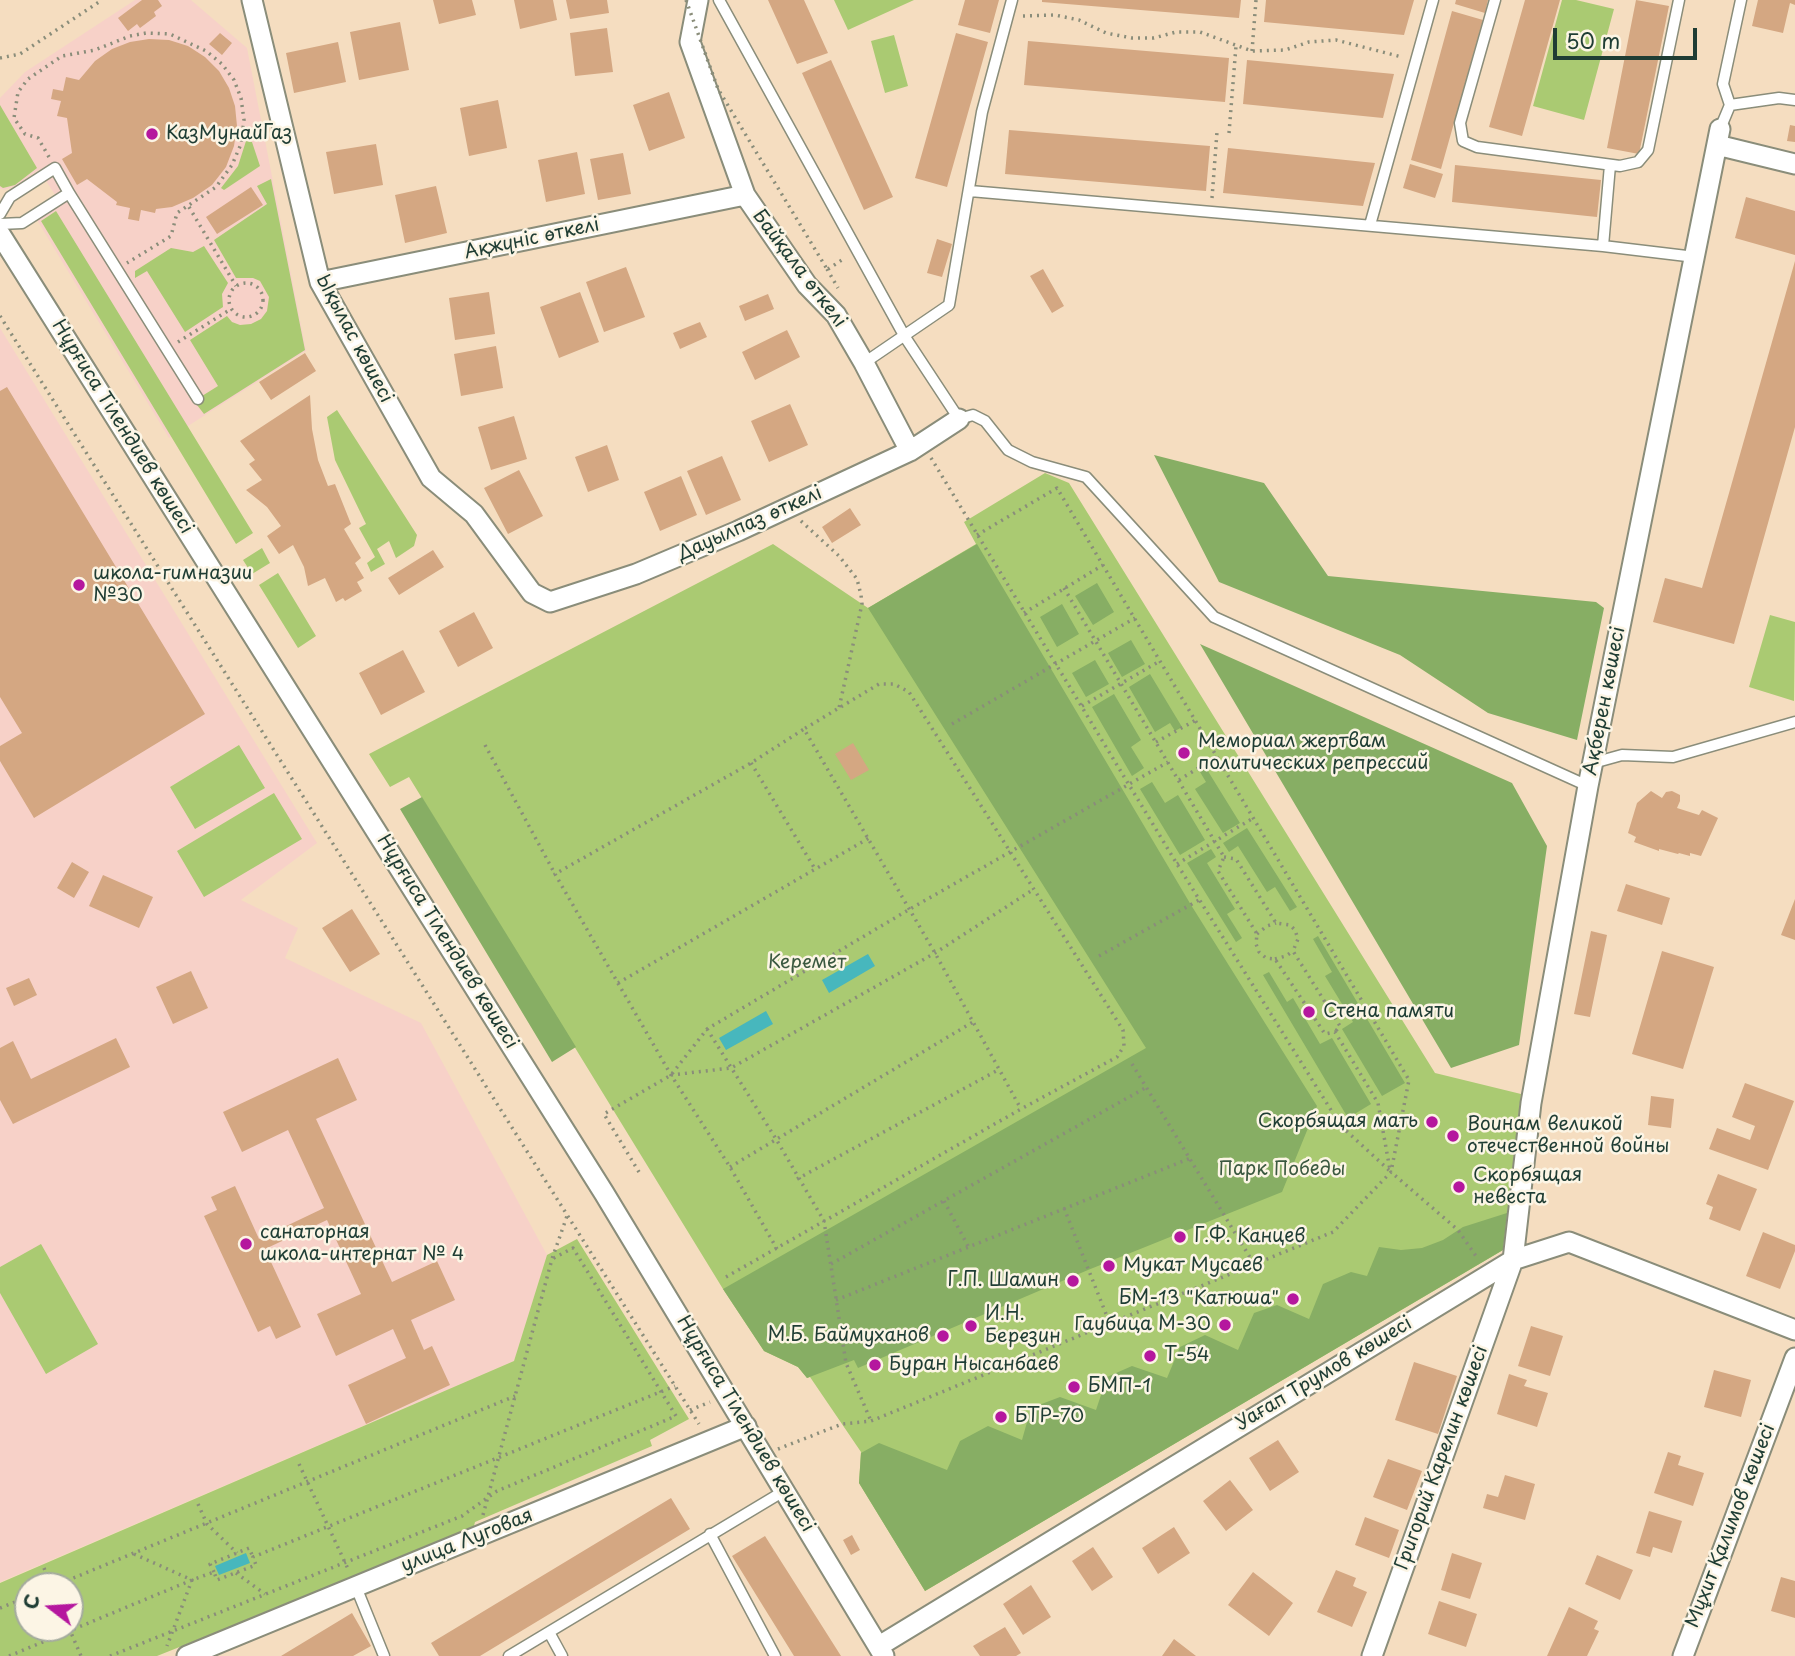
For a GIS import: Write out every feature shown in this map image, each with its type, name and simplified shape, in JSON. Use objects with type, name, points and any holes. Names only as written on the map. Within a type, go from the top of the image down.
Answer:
[{"type":"street","name":"Ықылас көшесі","points":[[252,0],[320,282],[431,478],[474,514],[532,593]]},
{"type":"street","name":"Байқала өткелі","points":[[698,0],[690,42],[745,195],[807,285],[836,315],[916,447]]},
{"type":"street","points":[[1719,137],[1795,164]]},
{"type":"street","name":"Ақберен көшесі","points":[[1513,1260],[1531,1103],[1592,763],[1719,137]]},
{"type":"street","name":"Ақжүніс өткелі","points":[[320,282],[745,195]]},
{"type":"street","name":"Нұрғиса Тілендиев көшесі","points":[[0,234],[604,1193],[882,1651]]},
{"type":"street","name":"Дауылпаз өткелі","points":[[532,593],[550,602],[636,574],[787,508],[916,447],[959,419]]},
{"type":"street","name":"Уағап Трумов көшесі","points":[[882,1651],[1513,1260],[1569,1242],[1795,1330]]},
{"type":"street","name":"Григорий Карелин көшесі","points":[[1372,1656],[1513,1260]]},
{"type":"street","name":"Мұхит Қалимов көшесі","points":[[1683,1656],[1795,1357]]},
{"type":"street","name":"улица Луговая","points":[[187,1656],[353,1580],[477,1537],[747,1426]]},
{"type":"lane","points":[[719,0],[905,337],[959,419],[973,415],[985,421],[1008,450],[1032,462],[1086,477],[1214,617],[1588,786]]},
{"type":"lane","points":[[864,363],[949,305],[982,112],[1012,0]]},
{"type":"lane","points":[[1370,225],[1433,0]]},
{"type":"lane","points":[[1495,0],[1461,123],[1463,141],[1477,147],[1620,166],[1638,162],[1648,150],[1678,0]]},
{"type":"lane","points":[[1719,137],[1730,105],[1723,84],[1741,0]]},
{"type":"lane","points":[[1730,105],[1779,98],[1795,100]]},
{"type":"lane","points":[[1603,246],[1610,165]]},
{"type":"lane","points":[[0,214],[10,197],[55,168],[198,399]]},
{"type":"lane","points":[[970,191],[1603,246],[1695,257]]},
{"type":"lane","points":[[0,224],[22,223],[69,193]]},
{"type":"lane","points":[[1592,763],[1622,755],[1673,757],[1795,722]]},
{"type":"lane","points":[[509,1656],[550,1634],[783,1491]]},
{"type":"lane","points":[[710,1534],[775,1656]]},
{"type":"lane","points":[[353,1580],[384,1656]]},
{"type":"lane","points":[[550,1634],[562,1656]]},
{"type":"path","points":[[0,58],[20,54],[102,0]]},
{"type":"path","points":[[686,0],[718,89],[827,269],[857,250]]},
{"type":"path","points":[[1252,51],[1256,0]]},
{"type":"path","points":[[1007,17],[1055,15],[1079,20],[1106,33],[1132,38],[1176,32],[1200,32],[1252,51],[1285,50],[1309,42],[1336,40],[1387,55],[1416,59]]},
{"type":"path","points":[[55,168],[38,138],[25,134],[13,118],[18,92],[28,79],[62,55],[94,50],[130,36],[146,33],[170,34],[206,51],[222,64],[234,80],[241,98],[244,120],[241,144],[232,165],[216,187],[177,214],[171,236],[117,270]]},
{"type":"path","points":[[1229,133],[1237,46]]},
{"type":"path","points":[[1211,211],[1217,132]]},
{"type":"path","points":[[188,207],[236,286]]},
{"type":"path","points":[[245,283],[257,287],[263,303],[257,313],[248,318],[237,315],[231,309],[229,297],[236,286],[245,283]]},
{"type":"path","points":[[167,349],[231,309]]},
{"type":"path","points":[[0,316],[709,1441]]},
{"type":"path","points":[[916,447],[977,536],[1199,900],[1341,1126],[1458,1230],[1489,1274]]},
{"type":"path","points":[[763,1455],[842,1424],[871,1421],[1333,1232],[1391,1172],[1409,1080],[1058,488],[977,536]]},
{"type":"path","points":[[787,508],[839,556],[857,579],[862,604],[839,708]]},
{"type":"path","points":[[1024,613],[1103,565]]},
{"type":"path","points":[[1064,588],[1224,857]]},
{"type":"path","points":[[952,724],[1135,618]]},
{"type":"path","points":[[1082,706],[1160,661]]},
{"type":"path","points":[[555,874],[751,763],[879,684],[894,684],[909,692],[1123,1030],[1124,1046],[1117,1057],[726,1277]]},
{"type":"path","points":[[1156,742],[1196,720]]},
{"type":"path","points":[[804,729],[910,909],[1021,1109]]},
{"type":"path","points":[[485,745],[555,874],[671,1075],[730,1167],[777,1249]]},
{"type":"path","points":[[1178,780],[1218,756]]},
{"type":"path","points":[[639,1172],[604,1114],[671,1075],[707,1028],[1168,762]]},
{"type":"path","points":[[751,763],[815,869]]},
{"type":"path","points":[[1177,864],[1255,817]]},
{"type":"path","points":[[618,983],[869,838]]},
{"type":"path","points":[[1224,857],[1236,859],[1276,923]]},
{"type":"path","points":[[1224,857],[1218,871],[1257,934],[1259,952],[1266,958],[1286,956],[1293,951],[1298,939],[1290,925],[1276,923],[1257,934]]},
{"type":"path","points":[[671,1075],[731,1068],[935,953],[1034,889]]},
{"type":"path","points":[[1099,956],[1199,900]]},
{"type":"path","points":[[1275,959],[1325,1034],[1335,1032],[1340,1026],[1293,951]]},
{"type":"path","points":[[730,1167],[973,1022]]},
{"type":"path","points":[[707,1028],[824,1222],[846,1363],[871,1421]]},
{"type":"path","points":[[1335,1032],[1377,1103],[1391,1172]]},
{"type":"path","points":[[1132,1063],[1254,1264]]},
{"type":"path","points":[[797,1179],[1000,1069]]},
{"type":"path","points":[[831,1264],[1147,1087]]},
{"type":"path","points":[[836,1300],[1191,1158]]},
{"type":"path","points":[[944,1200],[968,1246]]},
{"type":"path","points":[[1064,1208],[1110,1324]]},
{"type":"path","points":[[477,1537],[552,1259],[568,1216]]},
{"type":"path","points":[[110,1656],[462,1516],[497,1491],[676,1416],[573,1248],[552,1259]]},
{"type":"path","points":[[253,1557],[675,1386]]},
{"type":"path","points":[[84,1574],[515,1396]]},
{"type":"path","points":[[299,1464],[353,1580]]},
{"type":"path","points":[[198,1504],[207,1524],[237,1553]]},
{"type":"path","points":[[249,1548],[256,1565],[217,1580],[210,1564],[237,1553],[249,1548]]},
{"type":"path","points":[[133,1554],[192,1580]]},
{"type":"path","points":[[44,1568],[46,1572]]},
{"type":"path","points":[[84,1623],[214,1572]]},
{"type":"path","points":[[235,1573],[265,1594]]},
{"type":"path","points":[[167,1646],[192,1580]]},
{"type":"path","points":[[9,1656],[41,1642]]},
{"type":"shaded area","points":[[135,0],[191,0],[247,48],[306,351],[169,438],[37,220],[61,204],[39,170],[15,186],[4,190],[0,188],[0,98],[25,72]]},
{"type":"shaded area","points":[[0,328],[317,843],[241,900],[298,928],[285,958],[421,1023],[547,1255],[514,1361],[23,1572],[14,1572],[14,1576],[0,1582]]},
{"type":"green space","points":[[834,0],[914,0],[848,30]]},
{"type":"green space","points":[[1562,0],[1576,0],[1614,9],[1584,120],[1533,106]]},
{"type":"green space","points":[[894,35],[908,86],[885,93],[871,41]]},
{"type":"green space","points":[[0,105],[37,168],[15,185],[3,188],[0,186]]},
{"type":"green space","points":[[246,141],[252,142],[260,166],[224,190],[221,188],[238,166]]},
{"type":"green space","points":[[271,179],[305,350],[204,414],[194,401],[218,386],[190,340],[227,316],[240,325],[261,319],[267,311],[269,297],[260,281],[253,278],[236,278],[214,240],[267,204],[257,186]]},
{"type":"green space","points":[[56,211],[253,533],[236,544],[41,221]]},
{"type":"green space","points":[[204,246],[228,283],[222,294],[223,307],[185,332],[147,271],[135,278],[135,271],[171,248],[193,252]]},
{"type":"green space","points":[[337,410],[417,535],[414,546],[396,558],[389,541],[377,549],[385,564],[371,572],[367,563],[375,557],[359,528],[366,524],[335,460],[327,417]]},
{"type":"green space","points":[[1154,455],[1264,483],[1328,576],[1596,602],[1604,608],[1577,740],[1488,713],[1400,655],[1219,582]]},
{"type":"green space","points":[[1045,473],[1069,483],[1435,1073],[1521,1094],[1503,1250],[925,1591],[859,1483],[861,1452],[810,1377],[807,1378],[798,1367],[764,1351],[723,1289],[409,777],[390,787],[369,754],[773,544],[868,608],[976,544],[964,522]]},
{"type":"green space","name":"Парк Победы","points":[[977,544],[1191,905],[1317,1106],[1282,1192],[1088,1270],[858,1368],[854,1360],[807,1378],[798,1367],[764,1351],[723,1289],[1146,1048],[868,608]]},
{"type":"green space","points":[[262,548],[270,563],[252,574],[243,560]]},
{"type":"green space","points":[[278,573],[316,636],[298,648],[259,585]]},
{"type":"green space","points":[[1097,583],[1114,612],[1093,625],[1075,596]]},
{"type":"green space","points":[[1062,604],[1079,634],[1057,647],[1040,617]]},
{"type":"green space","points":[[1770,615],[1795,622],[1794,701],[1749,687]]},
{"type":"green space","points":[[1131,640],[1145,664],[1122,677],[1108,653]]},
{"type":"green space","points":[[1200,644],[1512,783],[1547,846],[1519,1045],[1451,1068]]},
{"type":"green space","points":[[1095,660],[1109,684],[1086,697],[1072,673]]},
{"type":"green space","points":[[1150,674],[1182,727],[1175,731],[1170,723],[1155,732],[1129,687]]},
{"type":"green space","points":[[1114,694],[1141,740],[1131,747],[1144,768],[1132,776],[1092,707]]},
{"type":"green space","points":[[239,745],[265,788],[195,829],[170,787]]},
{"type":"green space","points":[[1206,768],[1240,823],[1223,833],[1195,789],[1206,782],[1200,772]]},
{"type":"green space","points":[[1152,782],[1165,803],[1178,795],[1205,840],[1180,855],[1140,789]]},
{"type":"green space","points":[[274,793],[302,839],[204,897],[177,851]]},
{"type":"green space","points":[[422,797],[576,1047],[552,1062],[400,809]]},
{"type":"green space","points":[[1247,828],[1297,907],[1290,911],[1275,887],[1267,892],[1238,846],[1229,852],[1223,843]]},
{"type":"green space","points":[[1211,849],[1216,857],[1207,863],[1235,909],[1227,914],[1242,938],[1236,942],[1187,863]]},
{"type":"green space","points":[[1318,936],[1405,1083],[1382,1096],[1342,1029],[1353,1022],[1325,976],[1332,972],[1313,939]]},
{"type":"green space","points":[[1269,972],[1287,1002],[1293,998],[1320,1044],[1332,1038],[1371,1104],[1348,1118],[1263,975]]},
{"type":"green space","points":[[1507,1213],[1503,1250],[925,1591],[859,1483],[861,1453],[879,1443],[947,1470],[960,1441],[988,1426],[1022,1440],[1031,1408],[1060,1397],[1096,1410],[1107,1377],[1132,1366],[1167,1378],[1180,1347],[1205,1335],[1238,1350],[1254,1313],[1277,1305],[1309,1319],[1323,1284],[1351,1272],[1367,1276],[1379,1247],[1401,1250],[1422,1248],[1443,1240],[1463,1227]]},
{"type":"green space","points":[[577,1239],[689,1419],[650,1440],[652,1446],[475,1522],[473,1530],[157,1656],[0,1656],[0,1583],[14,1577],[14,1642],[84,1642],[84,1572],[25,1572],[514,1361],[547,1255]]},
{"type":"green space","points":[[41,1244],[98,1344],[46,1374],[0,1293],[0,1267]]},
{"type":"water","points":[[868,954],[875,966],[829,993],[822,980]]},
{"type":"water","points":[[766,1011],[773,1024],[726,1050],[719,1038]]},
{"type":"water","points":[[246,1553],[250,1563],[219,1575],[215,1566]]},
{"type":"building","points":[[142,0],[158,0],[162,6],[154,12],[156,16],[140,28],[137,24],[128,31],[118,18]]},
{"type":"building","points":[[433,0],[472,0],[476,15],[439,24]]},
{"type":"building","points":[[514,0],[553,0],[557,20],[520,29]]},
{"type":"building","points":[[566,0],[607,0],[609,13],[570,19]]},
{"type":"building","points":[[768,0],[804,0],[828,53],[797,64]]},
{"type":"building","points":[[965,0],[999,0],[990,33],[958,25]]},
{"type":"building","points":[[1042,0],[1241,0],[1239,18]]},
{"type":"building","points":[[1266,0],[1414,0],[1404,35],[1264,22]]},
{"type":"building","points":[[1456,0],[1488,0],[1485,13],[1455,4]]},
{"type":"building","points":[[1525,0],[1560,0],[1522,136],[1489,127]]},
{"type":"building","points":[[1636,0],[1669,6],[1639,154],[1607,148]]},
{"type":"building","points":[[1758,0],[1795,0],[1795,5],[1790,3],[1783,33],[1752,26]]},
{"type":"building","points":[[1452,11],[1483,20],[1441,169],[1411,160]]},
{"type":"building","points":[[400,22],[409,70],[359,80],[350,32]]},
{"type":"building","points":[[607,28],[613,72],[575,76],[570,33]]},
{"type":"building","points":[[220,33],[232,43],[222,55],[209,44]]},
{"type":"building","points":[[956,33],[988,42],[947,187],[915,178]]},
{"type":"building","name":"КазМунайГаз","points":[[149,39],[169,40],[188,46],[205,57],[219,71],[229,88],[235,106],[237,126],[234,146],[226,167],[212,185],[193,198],[172,207],[156,209],[155,213],[141,210],[139,221],[128,219],[130,208],[116,205],[117,202],[87,179],[77,185],[62,159],[72,153],[67,118],[57,116],[61,101],[51,99],[53,89],[63,91],[66,77],[79,80],[95,61],[112,49]]},
{"type":"building","points":[[1028,41],[1229,58],[1225,102],[1024,85]]},
{"type":"building","points":[[338,42],[346,82],[294,93],[286,53]]},
{"type":"building","points":[[831,60],[893,197],[864,210],[802,73]]},
{"type":"building","points":[[1247,60],[1394,74],[1383,118],[1243,104]]},
{"type":"building","points":[[669,92],[685,138],[649,151],[633,105]]},
{"type":"building","points":[[498,100],[507,148],[469,156],[460,108]]},
{"type":"building","points":[[1790,125],[1795,126],[1795,142],[1787,141]]},
{"type":"building","points":[[1009,130],[1210,146],[1206,191],[1005,174]]},
{"type":"building","points":[[376,144],[383,185],[334,194],[326,152]]},
{"type":"building","points":[[1228,148],[1375,163],[1363,206],[1223,193]]},
{"type":"building","points":[[577,152],[585,194],[546,202],[538,160]]},
{"type":"building","points":[[623,153],[631,194],[598,200],[590,159]]},
{"type":"building","points":[[1410,164],[1443,174],[1435,198],[1403,188]]},
{"type":"building","points":[[1455,165],[1601,180],[1597,217],[1452,202]]},
{"type":"building","points":[[436,186],[447,233],[405,243],[395,195]]},
{"type":"building","points":[[251,187],[263,205],[217,234],[206,217]]},
{"type":"building","points":[[1746,197],[1795,211],[1795,255],[1735,238]]},
{"type":"building","points":[[937,239],[952,244],[942,277],[927,273]]},
{"type":"building","points":[[1795,261],[1795,427],[1734,644],[1653,622],[1665,578],[1702,588]]},
{"type":"building","points":[[626,267],[645,317],[604,332],[586,282]]},
{"type":"building","points":[[1043,269],[1064,306],[1052,313],[1030,276]]},
{"type":"building","points":[[489,292],[495,334],[455,340],[449,298]]},
{"type":"building","points":[[580,292],[599,342],[559,358],[540,307]]},
{"type":"building","points":[[768,294],[774,309],[745,321],[739,306]]},
{"type":"building","points":[[700,322],[707,337],[680,349],[673,333]]},
{"type":"building","points":[[787,330],[800,357],[755,380],[742,352]]},
{"type":"building","points":[[496,346],[503,388],[461,396],[454,354]]},
{"type":"building","points":[[305,353],[316,371],[271,400],[259,382]]},
{"type":"building","name":"школа-гимназии №30","points":[[7,387],[205,714],[34,818],[0,761],[0,746],[22,733],[0,697],[0,391]]},
{"type":"building","points":[[310,395],[312,429],[318,460],[328,486],[335,484],[351,524],[344,529],[361,558],[355,563],[364,578],[357,582],[362,591],[345,601],[343,598],[336,602],[325,578],[308,586],[304,567],[293,545],[279,554],[267,536],[281,526],[267,507],[246,490],[262,480],[249,464],[255,460],[240,441]]},
{"type":"building","points":[[790,404],[808,445],[769,462],[751,421]]},
{"type":"building","points":[[514,416],[527,459],[491,470],[478,427]]},
{"type":"building","points":[[607,445],[619,480],[588,492],[575,457]]},
{"type":"building","points":[[722,456],[741,500],[706,515],[687,471]]},
{"type":"building","points":[[519,470],[543,516],[508,534],[484,488]]},
{"type":"building","points":[[681,476],[697,515],[660,531],[644,492]]},
{"type":"building","points":[[850,508],[861,525],[832,543],[822,527]]},
{"type":"building","points":[[433,550],[444,567],[399,595],[388,578]]},
{"type":"building","points":[[474,612],[493,648],[458,667],[439,631]]},
{"type":"building","points":[[403,650],[425,692],[381,715],[359,673]]},
{"type":"building","points":[[853,743],[869,770],[851,780],[835,754]]},
{"type":"building","points":[[1651,791],[1662,798],[1666,792],[1672,791],[1680,795],[1677,808],[1699,815],[1702,810],[1718,818],[1701,856],[1659,851],[1634,842],[1636,837],[1628,833],[1637,803]]},
{"type":"building","points":[[72,862],[89,872],[74,898],[57,888]]},
{"type":"building","points":[[103,875],[153,897],[139,928],[89,906]]},
{"type":"building","points":[[1626,884],[1670,898],[1662,925],[1617,911]]},
{"type":"building","points":[[1795,899],[1795,940],[1781,935]]},
{"type":"building","points":[[352,909],[380,954],[350,972],[322,928]]},
{"type":"building","points":[[1591,931],[1607,935],[1590,1017],[1574,1014]]},
{"type":"building","points":[[1662,951],[1714,967],[1683,1069],[1632,1054]]},
{"type":"building","points":[[191,971],[208,1008],[173,1024],[156,987]]},
{"type":"building","points":[[29,978],[37,995],[14,1006],[6,988]]},
{"type":"building","points":[[116,1038],[130,1067],[13,1124],[0,1100],[0,1048],[13,1041],[31,1079]]},
{"type":"building","name":"санаторная школа-интернат № 4","points":[[338,1058],[357,1100],[316,1119],[392,1282],[437,1261],[455,1300],[411,1320],[424,1350],[432,1346],[450,1385],[366,1424],[348,1385],[406,1358],[393,1329],[336,1356],[317,1314],[361,1294],[327,1220],[265,1249],[301,1327],[276,1339],[270,1326],[258,1332],[204,1216],[217,1210],[211,1197],[235,1186],[259,1239],[324,1208],[288,1130],[242,1152],[223,1112]]},
{"type":"building","points":[[1745,1083],[1794,1101],[1768,1170],[1709,1149],[1717,1128],[1750,1140],[1755,1126],[1732,1117]]},
{"type":"building","points":[[1651,1096],[1674,1099],[1671,1128],[1648,1125]]},
{"type":"building","points":[[1718,1174],[1757,1189],[1740,1231],[1709,1219],[1713,1207],[1706,1204]]},
{"type":"building","points":[[1763,1232],[1795,1245],[1780,1289],[1746,1276]]},
{"type":"building","points":[[1531,1326],[1563,1336],[1550,1376],[1518,1366]]},
{"type":"building","points":[[1414,1362],[1457,1376],[1438,1434],[1395,1420]]},
{"type":"building","points":[[1714,1370],[1751,1380],[1741,1417],[1704,1407]]},
{"type":"building","points":[[1509,1374],[1527,1380],[1524,1386],[1548,1393],[1537,1427],[1497,1414]]},
{"type":"building","points":[[1278,1440],[1299,1472],[1270,1491],[1249,1458]]},
{"type":"building","points":[[1668,1452],[1681,1456],[1678,1465],[1704,1473],[1693,1506],[1654,1493]]},
{"type":"building","points":[[1388,1459],[1422,1471],[1407,1510],[1373,1497]]},
{"type":"building","points":[[1505,1475],[1535,1484],[1525,1520],[1483,1508],[1487,1494],[1498,1497]]},
{"type":"building","points":[[1230,1480],[1253,1510],[1226,1531],[1203,1501]]},
{"type":"building","points":[[671,1498],[690,1529],[480,1656],[439,1656],[431,1643]]},
{"type":"building","points":[[1649,1511],[1682,1521],[1672,1553],[1653,1547],[1650,1557],[1636,1553]]},
{"type":"building","points":[[1365,1517],[1399,1530],[1389,1558],[1355,1545]]},
{"type":"building","points":[[1174,1527],[1190,1553],[1158,1574],[1142,1548]]},
{"type":"building","points":[[852,1535],[860,1550],[851,1555],[843,1540]]},
{"type":"building","points":[[765,1536],[841,1656],[794,1656],[732,1556]]},
{"type":"building","points":[[1093,1547],[1113,1577],[1092,1591],[1072,1561]]},
{"type":"building","points":[[1452,1553],[1482,1563],[1470,1599],[1441,1590]]},
{"type":"building","points":[[1597,1555],[1633,1570],[1620,1600],[1585,1584]]},
{"type":"building","points":[[1336,1570],[1356,1578],[1353,1586],[1367,1592],[1352,1627],[1317,1612]]},
{"type":"building","points":[[1253,1572],[1293,1603],[1269,1636],[1228,1605]]},
{"type":"building","points":[[1781,1577],[1795,1581],[1795,1618],[1771,1611]]},
{"type":"building","points":[[1031,1585],[1051,1617],[1023,1635],[1003,1604]]},
{"type":"building","points":[[1439,1601],[1477,1614],[1466,1647],[1428,1634]]},
{"type":"building","points":[[1569,1607],[1598,1621],[1594,1629],[1599,1631],[1587,1656],[1547,1656]]},
{"type":"building","points":[[352,1613],[371,1646],[353,1656],[281,1656]]},
{"type":"building","points":[[1005,1627],[1021,1653],[1016,1656],[980,1656],[973,1646]]},
{"type":"building","points":[[1174,1639],[1196,1656],[1162,1656]]},
{"type":"place","name":"КазМунайГаз","points":[[152,134]]},
{"type":"place","name":"школа-гимназии №30","points":[[79,585]]},
{"type":"place","name":"Мемориал жертвам политических репрессий","points":[[1184,753]]},
{"type":"place","name":"Стена памяти","points":[[1309,1012]]},
{"type":"place","name":"Скорбящая мать","points":[[1432,1122]]},
{"type":"place","name":"Воинам великой отечественной войны","points":[[1453,1136]]},
{"type":"place","name":"Скорбящая невеста","points":[[1459,1187]]},
{"type":"place","name":"Г.Ф. Канцев","points":[[1180,1237]]},
{"type":"place","name":"санаторная школа-интернат № 4","points":[[246,1244]]},
{"type":"place","name":"Мукат Мусаев","points":[[1109,1266]]},
{"type":"place","name":"Г.П. Шамин","points":[[1073,1281]]},
{"type":"place","name":"БМ-13 \"Катюша\"","points":[[1293,1299]]},
{"type":"place","name":"Гаубица М-30","points":[[1225,1325]]},
{"type":"place","name":"И.Н. Березин","points":[[971,1326]]},
{"type":"place","name":"М.Б. Баймуханов","points":[[943,1336]]},
{"type":"place","name":"Т-54","points":[[1150,1356]]},
{"type":"place","name":"Буран Нысанбаев","points":[[875,1365]]},
{"type":"place","name":"БМП-1","points":[[1074,1387]]},
{"type":"place","name":"БТР-70","points":[[1001,1417]]},
{"type":"park label","name":"Керемет","points":[[807,963]]}]
